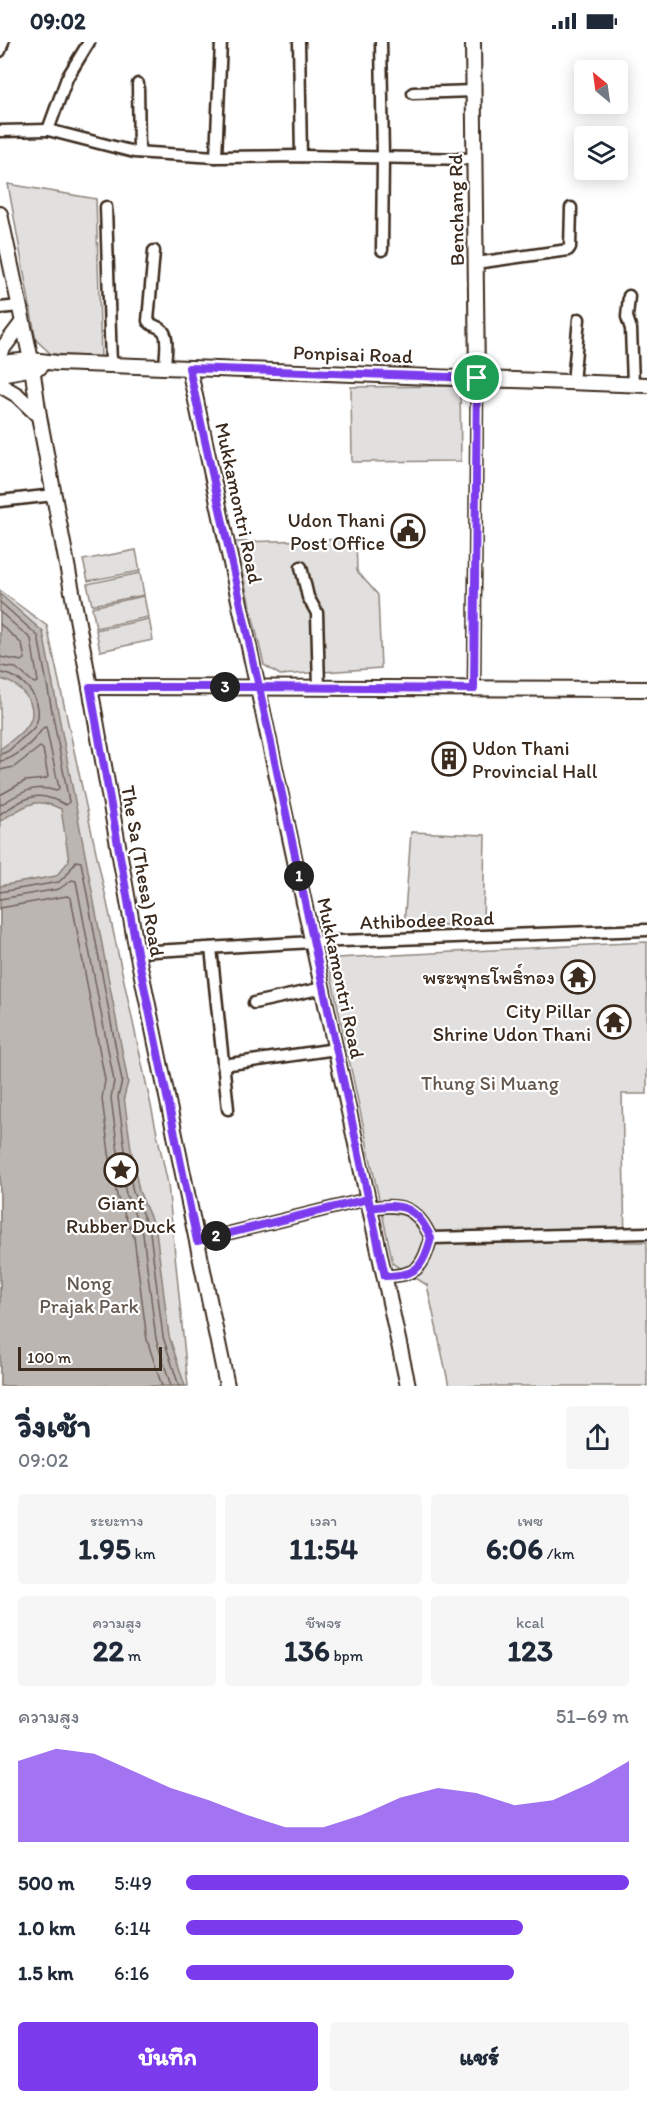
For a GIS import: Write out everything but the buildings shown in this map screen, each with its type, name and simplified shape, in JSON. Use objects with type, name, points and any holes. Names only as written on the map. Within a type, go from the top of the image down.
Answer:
[{"type":"street","points":[[0,51],[3,42]]},
{"type":"street","points":[[48,130],[67,78],[89,42]]},
{"type":"street","points":[[216,157],[221,42]]},
{"type":"street","points":[[299,42],[301,156]]},
{"type":"street","points":[[381,42],[382,250]]},
{"type":"street","name":"Benchang Rd","points":[[473,42],[477,378]]},
{"type":"street","points":[[138,84],[139,152]]},
{"type":"street","points":[[413,93],[474,91]]},
{"type":"street","points":[[0,131],[48,130],[105,146],[139,152],[216,157],[474,159]]},
{"type":"street","points":[[106,207],[111,365]]},
{"type":"street","points":[[476,262],[568,250],[571,208]]},
{"type":"street","name":"The Sa (Thesa) Road","points":[[0,219],[32,365],[39,416],[137,952],[227,1386]]},
{"type":"street","points":[[154,251],[148,321],[150,325],[162,329],[166,334],[165,367]]},
{"type":"street","points":[[629,296],[627,317],[640,384]]},
{"type":"street","points":[[0,308],[19,306]]},
{"type":"street","points":[[573,382],[579,319]]},
{"type":"street","points":[[0,352],[22,323]]},
{"type":"street","name":"Ponpisai Road","points":[[0,363],[32,365],[57,363],[640,384]]},
{"type":"street","name":"Ponpisai Road","points":[[0,374],[32,365]]},
{"type":"street","name":"Mukkamontri Road","points":[[189,368],[408,1386]]},
{"type":"street","points":[[474,689],[477,378]]},
{"type":"street","points":[[0,385],[17,395],[39,416]]},
{"type":"street","points":[[0,501],[54,495]]},
{"type":"street","points":[[301,567],[308,597],[317,613],[319,688]]},
{"type":"street","points":[[90,687],[647,689]]},
{"type":"street","name":"Athibodee Road","points":[[137,952],[313,942],[647,930]]},
{"type":"street","points":[[211,948],[228,1109]]},
{"type":"street","points":[[254,1003],[323,988]]},
{"type":"street","points":[[223,1065],[336,1049]]},
{"type":"street","points":[[197,1241],[369,1204],[403,1207],[415,1214],[426,1226],[431,1238],[425,1257],[417,1268],[406,1275],[385,1276]]},
{"type":"street","points":[[431,1238],[647,1233]]},
{"type":"green space","points":[[8,184],[96,199],[101,357],[51,354],[36,340]]},
{"type":"green space","points":[[460,386],[461,461],[352,462],[351,387]]},
{"type":"green space","points":[[356,539],[357,571],[378,595],[381,668],[280,675],[264,665],[235,542]]},
{"type":"green space","points":[[136,550],[140,571],[88,581],[83,560]]},
{"type":"green space","points":[[140,573],[144,595],[92,605],[87,584]]},
{"type":"green space","name":"Nong Prajak Park","points":[[0,591],[47,626],[168,1184],[188,1386],[0,1386]]},
{"type":"green space","points":[[144,596],[148,617],[96,628],[92,607]]},
{"type":"green space","points":[[149,619],[153,640],[100,651],[96,630]]},
{"type":"green space","points":[[411,832],[485,835],[483,924],[404,926]]},
{"type":"green space","name":"Thung Si Muang","points":[[647,942],[647,1094],[622,1094],[625,1242],[647,1242],[647,1386],[449,1386],[427,1285],[393,1264],[330,971],[330,962],[336,958]]},
{"type":"water","name":"Nong Prajak Park","points":[[0,594],[43,632],[128,1082],[124,1097],[131,1149],[139,1191],[156,1231],[169,1336],[185,1386],[0,1386],[0,886],[56,876],[69,861],[61,809],[43,803],[29,804],[0,821],[0,749],[28,725],[32,710],[30,702],[21,690],[0,679]]},
{"type":"place","name":"Udon Thani Post Office","points":[[408,531]]},
{"type":"place","name":"Udon Thani Provincial Hall","points":[[449,759]]},
{"type":"place","name":"พระพุทธโพธิ์ทอง","points":[[578,977]]},
{"type":"place","name":"City Pillar Shrine Udon Thani","points":[[614,1022]]},
{"type":"place","name":"Giant Rubber Duck","points":[[121,1170]]},
{"type":"route","points":[[477,378],[189,368],[259,687],[90,687],[137,952],[197,1241],[368,1199],[370,1208],[390,1205],[403,1207],[415,1214],[426,1226],[431,1238],[428,1249],[417,1268],[406,1275],[385,1276],[370,1208],[313,942],[259,687],[474,689],[477,378]]}]
